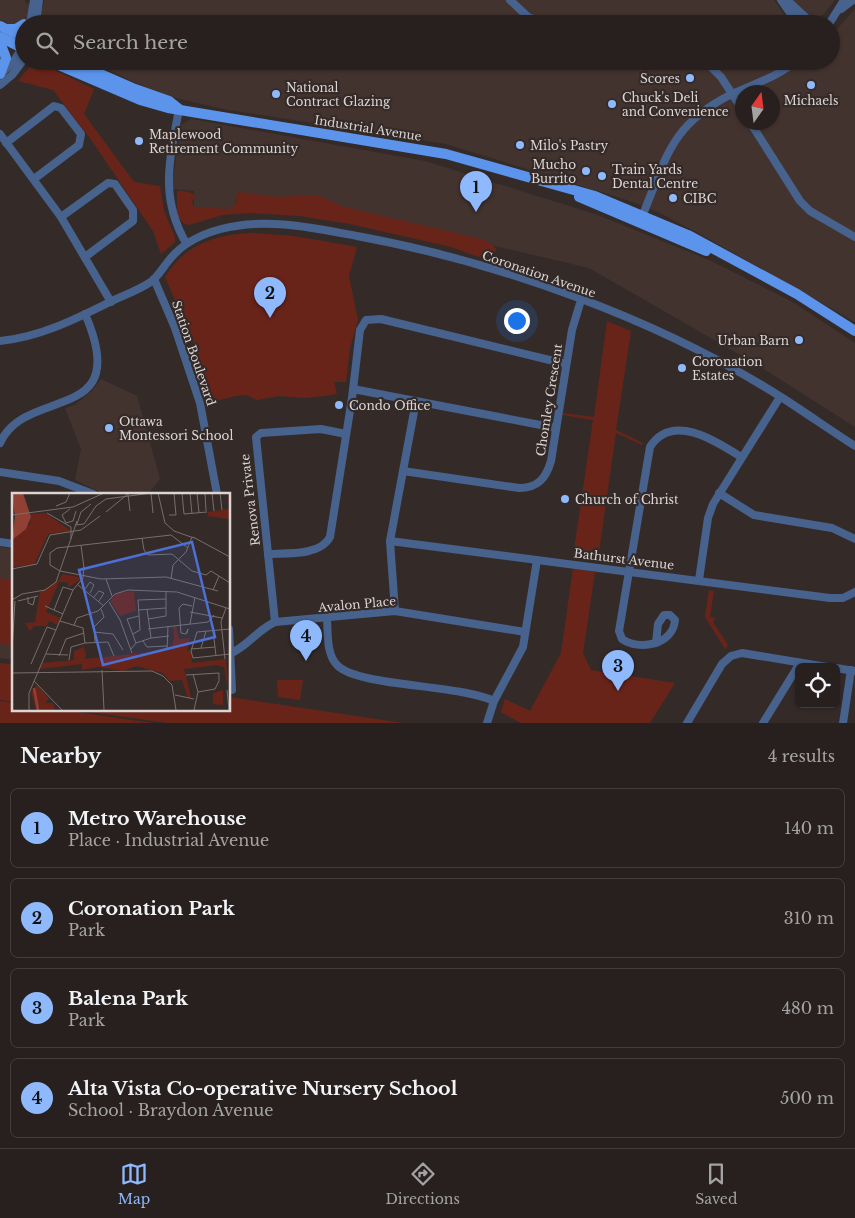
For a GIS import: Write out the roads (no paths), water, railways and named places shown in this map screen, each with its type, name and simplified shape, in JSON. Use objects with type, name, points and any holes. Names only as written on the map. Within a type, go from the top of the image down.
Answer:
[{"type":"main road","points":[[1,31],[15,29]]},
{"type":"main road","points":[[1,31],[15,40]]},
{"type":"main road","points":[[0,42],[6,58],[0,75]]},
{"type":"main road","name":"Industrial Avenue","points":[[70,70],[140,100],[168,108],[179,108],[231,120],[446,154],[595,196],[640,219],[688,235],[797,294],[855,331]]},
{"type":"main road","name":"Industrial Avenue","points":[[92,70],[169,101],[179,108]]},
{"type":"street","points":[[31,15],[34,0]]},
{"type":"street","points":[[32,15],[39,0]]},
{"type":"street","points":[[510,0],[527,15]]},
{"type":"street","points":[[781,0],[792,15]]},
{"type":"street","points":[[787,0],[803,15]]},
{"type":"street","points":[[835,15],[844,0]]},
{"type":"street","points":[[838,11],[853,0]]},
{"type":"street","points":[[0,75],[15,57]]},
{"type":"street","points":[[0,85],[16,70]]},
{"type":"street","points":[[713,70],[735,97]]},
{"type":"street","points":[[640,219],[663,162],[677,136],[700,112],[733,94],[775,76],[783,70]]},
{"type":"street","points":[[6,143],[54,106],[61,108],[81,134],[80,145],[34,179]]},
{"type":"street","points":[[0,341],[40,333],[111,302],[154,279],[186,243],[174,219],[168,186],[179,108]]},
{"type":"street","points":[[755,130],[800,202],[855,237]]},
{"type":"street","points":[[0,134],[61,217],[111,302]]},
{"type":"street","points":[[61,217],[108,183],[115,184],[133,210],[135,214],[133,221],[85,257]]},
{"type":"street","name":"Coronation Avenue","points":[[186,243],[212,232],[240,225],[272,224],[376,239],[510,274],[581,300],[684,345],[780,397],[855,446]]},
{"type":"street","name":"Station Boulevard","points":[[154,279],[175,328],[200,403],[217,493]]},
{"type":"street","name":"Chomley Crescent","points":[[403,471],[528,488],[541,481],[547,473],[572,330],[581,300]]},
{"type":"street","points":[[0,443],[11,426],[23,418],[76,396],[90,383],[97,369],[99,354],[85,314]]},
{"type":"street","points":[[268,554],[318,550],[326,544],[330,537],[354,389],[360,330],[366,320],[381,319],[566,364]]},
{"type":"street","points":[[354,389],[556,428]]},
{"type":"street","points":[[699,580],[708,518],[719,494],[741,457],[780,397]]},
{"type":"street","points":[[395,611],[390,541],[416,401]]},
{"type":"street","name":"Renova Private","points":[[275,622],[256,437],[261,433],[321,428],[346,434]]},
{"type":"street","points":[[656,643],[650,645],[628,642],[620,636],[628,571],[631,563],[648,453],[657,437],[682,430],[699,434],[741,457]]},
{"type":"street","points":[[0,472],[59,481],[91,493]]},
{"type":"street","points":[[719,494],[754,515],[832,528],[855,539]]},
{"type":"street","name":"Bathurst Avenue","points":[[390,541],[830,598],[843,598],[855,592]]},
{"type":"street","points":[[487,723],[494,701],[523,647],[537,560]]},
{"type":"street","name":"Avalon Place","points":[[230,654],[242,647],[262,628],[275,622],[395,611],[525,632]]},
{"type":"street","points":[[327,618],[332,657],[338,666],[345,670],[376,679],[466,691],[494,701]]},
{"type":"street","points":[[687,723],[722,664],[731,656],[742,652],[800,663]]},
{"type":"street","points":[[230,654],[232,690]]},
{"type":"street","points":[[840,669],[853,671],[843,723]]},
{"type":"street","points":[[763,723],[795,671]]},
{"type":"place","name":"Scores","points":[[690,78]]},
{"type":"place","name":"Michaels","points":[[811,85]]},
{"type":"place","name":"National Contract Glazing","points":[[276,94]]},
{"type":"place","name":"Chuck's Deli and Convenience","points":[[612,104]]},
{"type":"place","name":"Maplewood Retirement Community","points":[[139,141]]},
{"type":"place","name":"Milo's Pastry","points":[[520,145]]},
{"type":"place","name":"Mucho Burrito","points":[[586,171]]},
{"type":"place","name":"Train Yards Dental Centre","points":[[602,176]]},
{"type":"place","name":"CIBC","points":[[673,198]]},
{"type":"place","name":"Metro Warehouse","points":[[476,212]]},
{"type":"place","name":"Coronation Park","points":[[270,318]]},
{"type":"place","name":"Urban Barn","points":[[799,340]]},
{"type":"place","name":"Coronation Estates","points":[[682,368]]},
{"type":"place","name":"Condo Office","points":[[339,405]]},
{"type":"place","name":"Ottawa Montessori School","points":[[109,428]]},
{"type":"place","name":"Church of Christ","points":[[565,499]]},
{"type":"place","name":"Alta Vista Co-operative Nursery School","points":[[306,661]]},
{"type":"place","name":"Balena Park","points":[[618,691]]}]
